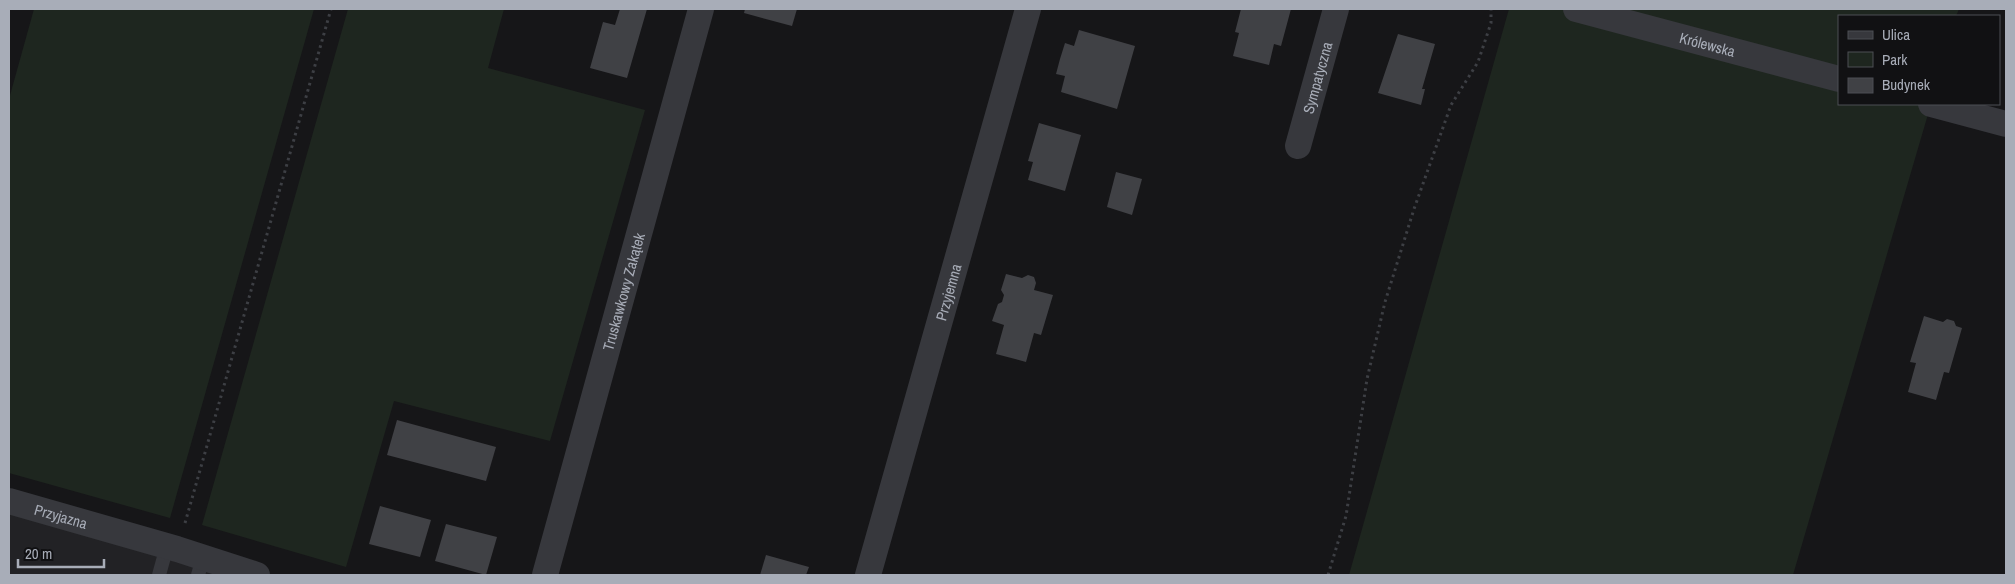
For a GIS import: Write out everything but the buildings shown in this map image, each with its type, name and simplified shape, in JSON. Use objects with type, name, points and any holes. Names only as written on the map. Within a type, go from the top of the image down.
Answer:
[{"type":"street","name":"Truskawkowy Zakątek","points":[[545,575],[701,9]]},
{"type":"street","name":"Przyjemna","points":[[868,575],[1028,9]]},
{"type":"street","name":"Sympatyczna","points":[[1298,146],[1336,9]]},
{"type":"street","name":"Królewska","points":[[1576,9],[1838,79]]},
{"type":"street","points":[[1935,105],[2006,124]]},
{"type":"street","name":"Przyjazna","points":[[9,501],[172,548],[200,566],[257,575]]},
{"type":"lane","points":[[159,575],[172,548]]},
{"type":"path","points":[[172,548],[331,9]]},
{"type":"path","points":[[1328,575],[1346,516],[1367,379],[1385,302],[1414,209],[1451,105],[1478,62],[1491,23],[1491,9]]},
{"type":"shaded area","points":[[9,506],[246,575],[9,575]]},
{"type":"green space","points":[[34,9],[314,9],[170,518],[9,473],[9,99]]},
{"type":"green space","points":[[348,9],[504,9],[488,68],[645,110],[550,441],[394,401],[346,567],[202,525]]},
{"type":"green space","points":[[1509,9],[1959,9],[1956,15],[1838,15],[1838,105],[1931,105],[1793,575],[1349,575]]}]
